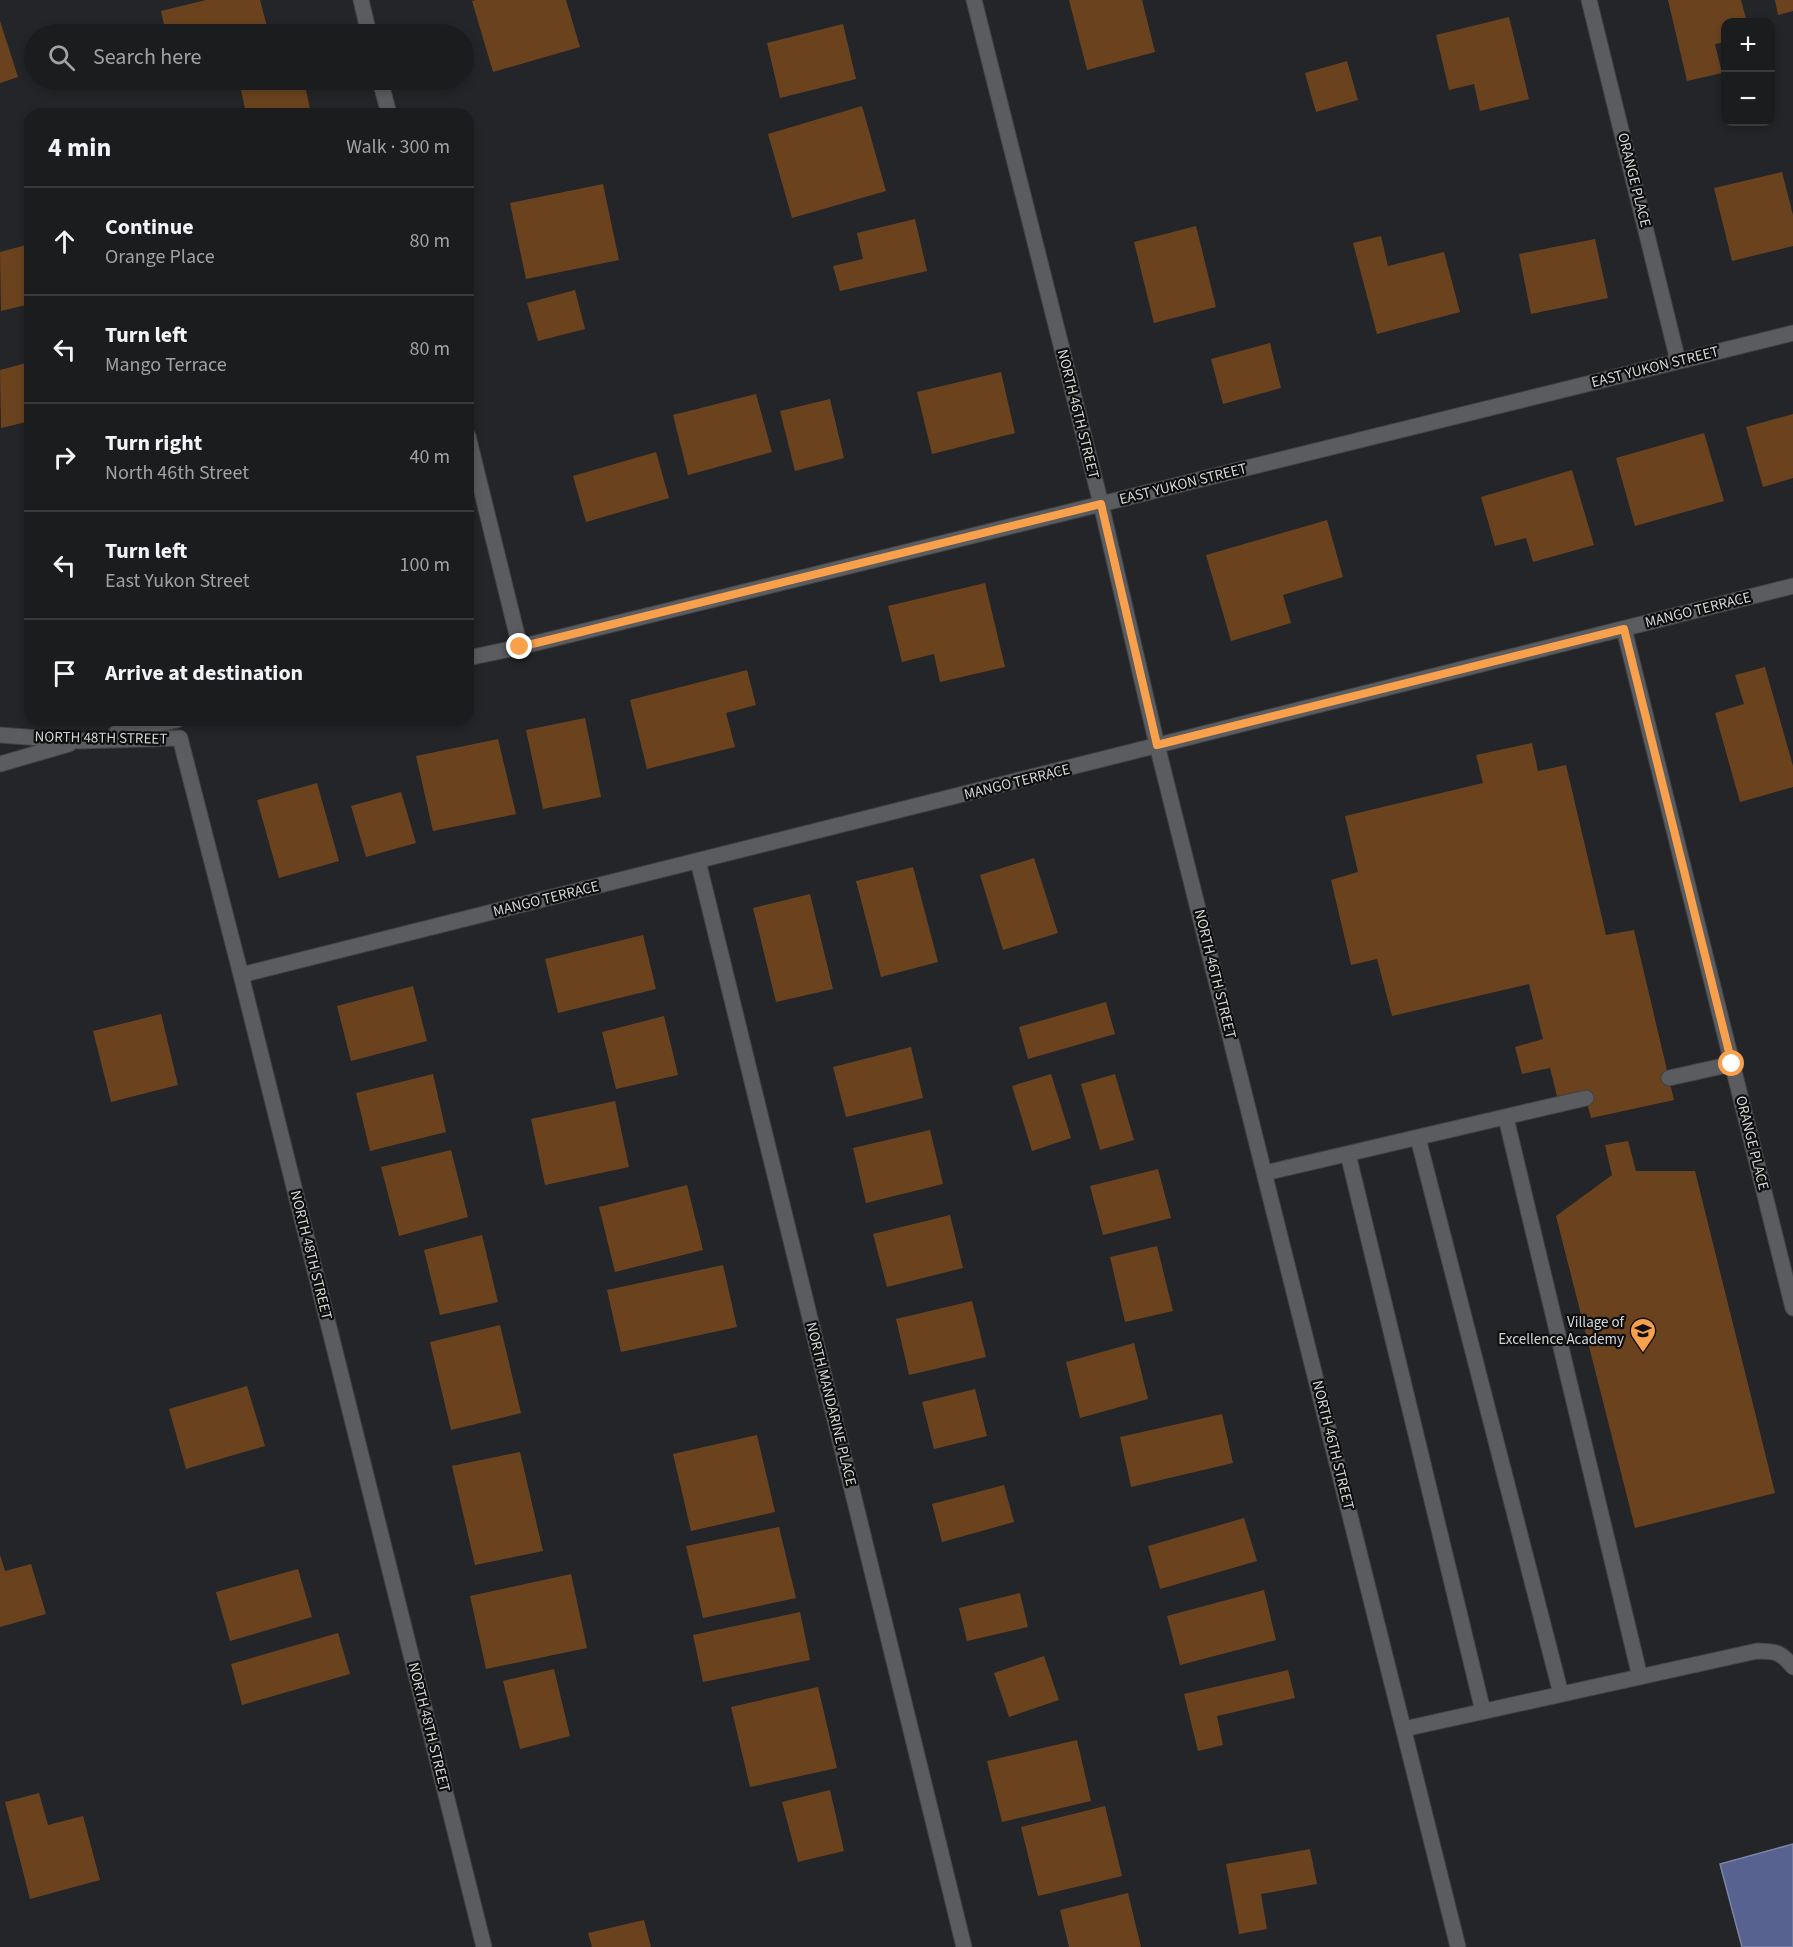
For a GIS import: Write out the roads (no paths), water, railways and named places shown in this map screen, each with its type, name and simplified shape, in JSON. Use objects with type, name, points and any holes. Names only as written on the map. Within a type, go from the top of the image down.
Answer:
[{"type":"street","points":[[361,0],[367,24]]},
{"type":"street","name":"NORTH 46TH STREET","points":[[974,0],[1101,504],[1157,745],[1458,1947]]},
{"type":"street","name":"ORANGE PLACE","points":[[1589,0],[1678,361]]},
{"type":"street","points":[[383,90],[387,108]]},
{"type":"street","name":"EAST YUKON STREET","points":[[474,657],[1793,333]]},
{"type":"street","points":[[474,460],[520,647]]},
{"type":"street","name":"MANGO TERRACE","points":[[241,975],[1793,586]]},
{"type":"street","name":"ORANGE PLACE","points":[[1624,629],[1793,1308]]},
{"type":"street","points":[[0,764],[79,741],[149,726]]},
{"type":"street","name":"NORTH 48TH STREET","points":[[0,735],[79,741],[180,738],[484,1947]]},
{"type":"street","name":"NORTH MANDARINE PLACE","points":[[698,861],[964,1947]]},
{"type":"street","points":[[1669,1078],[1732,1064]]},
{"type":"street","points":[[1265,1173],[1586,1098]]},
{"type":"street","points":[[1506,1118],[1640,1677]]},
{"type":"street","points":[[1418,1138],[1560,1694]]},
{"type":"street","points":[[1348,1154],[1483,1711]]},
{"type":"street","points":[[1404,1729],[1757,1651],[1773,1651],[1784,1656],[1793,1667]]},
{"type":"water","points":[[1793,1844],[1793,1947],[1742,1947],[1720,1864]]},
{"type":"place","name":"Village of Excellence Academy","points":[[1643,1354]]}]
